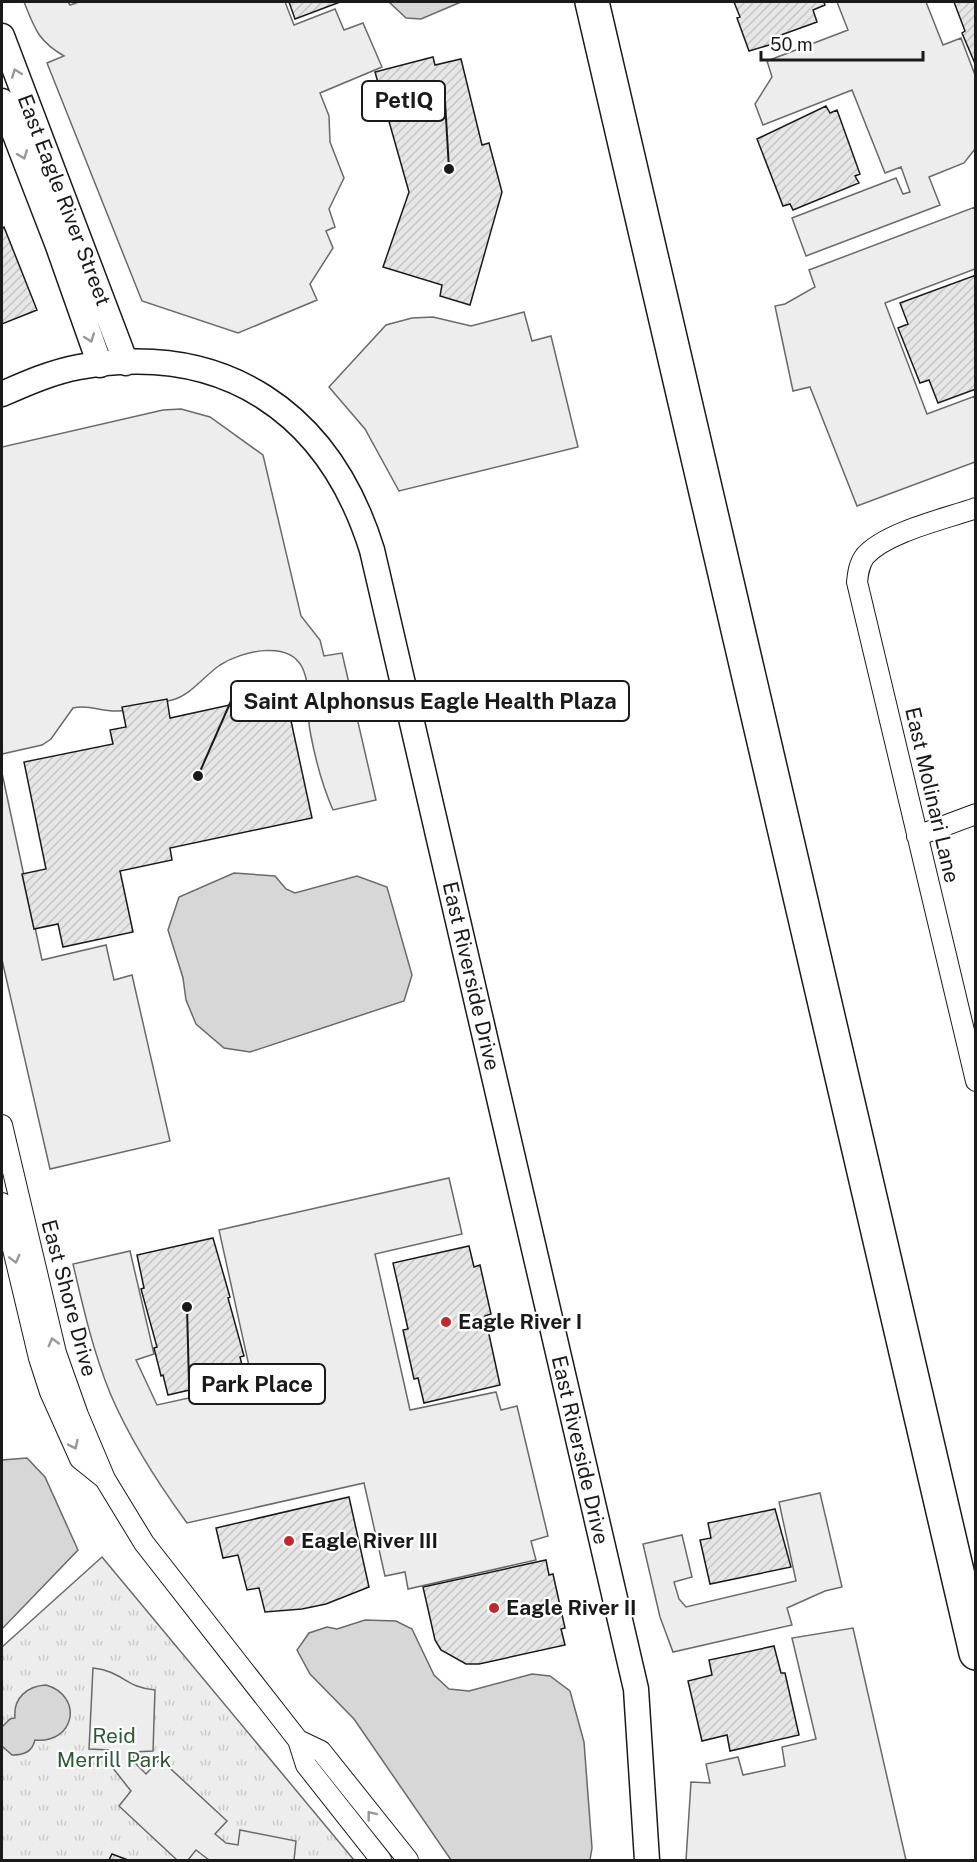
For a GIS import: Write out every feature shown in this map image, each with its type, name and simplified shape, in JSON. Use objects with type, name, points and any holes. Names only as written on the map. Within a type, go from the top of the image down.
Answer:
[{"type":"highway","points":[[592,2],[975,1653]]},
{"type":"street","name":"East Eagle River Street","points":[[2,36],[126,363]]},
{"type":"street","name":"East Eagle River Street","points":[[2,101],[58,246],[100,365]]},
{"type":"street","name":"East Riverside Drive","points":[[2,394],[47,375],[100,365],[126,363],[183,364],[225,377],[279,407],[318,445],[344,480],[361,515],[374,560],[636,1689],[647,1860]]},
{"type":"street","name":"East Molinari Lane","points":[[975,508],[894,537],[866,556],[859,567],[857,582],[975,1082]]},
{"type":"street","points":[[917,836],[975,814]]},
{"type":"street","name":"East Shore Drive","points":[[2,1125],[56,1353],[74,1405],[105,1479],[144,1543],[298,1740],[306,1765],[381,1860]]},
{"type":"street","name":"East Shore Drive","points":[[2,1203],[39,1358],[50,1392],[81,1459],[105,1479]]},
{"type":"street","name":"East Shore Drive","points":[[298,1740],[321,1751],[408,1860]]},
{"type":"green space","name":"Reid Merrill Park","points":[[102,1557],[354,1860],[2,1860],[2,1647]]},
{"type":"shaded area","points":[[24,2],[68,2],[70,5],[79,2],[285,2],[294,25],[335,9],[344,30],[363,23],[382,67],[320,93],[329,116],[330,142],[344,178],[329,209],[335,227],[326,231],[333,248],[310,284],[317,300],[238,333],[142,301],[47,63],[64,56],[48,45],[38,34]]},
{"type":"shaded area","points":[[389,2],[461,2],[421,19],[406,18]]},
{"type":"shaded area","points":[[837,2],[926,2],[943,45],[961,38],[975,75],[975,149],[964,163],[929,177],[940,205],[806,256],[792,218],[896,178],[903,194],[910,192],[901,167],[885,173],[852,90],[763,125],[755,104],[772,77],[767,61],[848,30]]},
{"type":"shaded area","points":[[975,207],[975,269],[885,303],[927,414],[975,396],[975,462],[857,506],[810,387],[793,391],[775,306],[785,304],[815,287],[809,270]]},
{"type":"shaded area","points":[[524,312],[532,341],[551,336],[578,447],[399,491],[365,429],[329,387],[386,325],[412,318],[433,317],[471,326]]},
{"type":"shaded area","points":[[181,409],[210,417],[263,455],[301,616],[320,640],[324,656],[342,653],[376,800],[333,810],[322,781],[312,741],[305,675],[295,659],[286,653],[276,651],[252,652],[229,660],[214,669],[185,694],[172,700],[118,711],[73,708],[51,739],[42,745],[2,754],[2,447],[163,410]]},
{"type":"shaded area","points":[[2,773],[42,960],[106,945],[114,980],[132,975],[170,1141],[50,1169],[2,960]]},
{"type":"shaded area","points":[[234,873],[275,876],[286,889],[295,893],[357,876],[387,887],[412,975],[404,1001],[250,1052],[224,1048],[196,1024],[186,1000],[183,978],[168,930],[179,897]]},
{"type":"shaded area","points":[[449,1178],[462,1234],[375,1254],[410,1410],[496,1392],[501,1410],[517,1406],[548,1536],[531,1541],[536,1560],[408,1589],[405,1572],[385,1576],[364,1483],[187,1523],[145,1460],[110,1393],[93,1345],[73,1264],[130,1251],[154,1354],[136,1360],[157,1405],[253,1384],[219,1230]]},
{"type":"shaded area","points":[[27,1458],[45,1477],[78,1550],[2,1629],[2,1460]]},
{"type":"shaded area","points":[[820,1493],[842,1587],[825,1591],[787,1608],[792,1625],[673,1652],[660,1617],[643,1544],[682,1535],[692,1577],[674,1582],[679,1599],[686,1607],[796,1581],[779,1502]]},
{"type":"shaded area","points":[[365,1620],[396,1621],[412,1629],[434,1675],[449,1689],[469,1691],[532,1674],[550,1676],[570,1691],[584,1742],[592,1848],[590,1860],[451,1860],[354,1719],[310,1674],[297,1650],[309,1633],[327,1627],[337,1629]]},
{"type":"shaded area","points":[[853,1628],[906,1860],[686,1860],[691,1782],[710,1783],[706,1764],[738,1757],[743,1775],[785,1766],[782,1747],[816,1739],[792,1638]]},
{"type":"shaded area","points":[[93,1668],[111,1672],[145,1689],[155,1690],[153,1751],[133,1752],[134,1762],[146,1774],[160,1759],[227,1821],[215,1834],[226,1843],[238,1845],[240,1830],[296,1841],[294,1860],[209,1860],[196,1850],[188,1860],[177,1860],[119,1806],[131,1791],[112,1767],[110,1750],[89,1749]]},
{"type":"shaded area","points":[[46,1685],[58,1691],[66,1699],[70,1708],[70,1718],[66,1727],[59,1735],[49,1739],[35,1740],[27,1752],[12,1755],[2,1746],[2,1727],[10,1719],[15,1718],[16,1705],[23,1694],[33,1688]]},
{"type":"building","points":[[289,2],[340,2],[295,19]]},
{"type":"building","points":[[734,2],[824,2],[825,5],[813,10],[817,22],[781,35],[782,39],[776,43],[749,51],[737,18],[740,17]]},
{"type":"building","points":[[954,2],[976,2],[976,66],[962,33],[965,31]]},
{"type":"building","points":[[433,57],[435,65],[461,59],[482,145],[489,143],[502,192],[470,305],[440,296],[442,285],[383,267],[409,192],[375,72]]},
{"type":"building","points":[[826,106],[830,113],[837,110],[860,174],[855,176],[859,183],[793,210],[790,204],[783,206],[757,139]]},
{"type":"building","points":[[4,227],[37,310],[2,324],[2,229]]},
{"type":"building","points":[[976,275],[976,389],[938,403],[929,380],[920,383],[898,328],[908,324],[900,303]]},
{"type":"building","points":[[285,693],[312,818],[170,848],[172,860],[120,871],[133,932],[63,947],[58,924],[34,929],[22,874],[46,869],[24,762],[113,744],[110,730],[126,727],[122,707],[167,699],[170,718]]},
{"type":"building","points":[[213,1238],[244,1356],[240,1357],[245,1377],[168,1395],[154,1348],[157,1347],[141,1289],[144,1288],[137,1255]]},
{"type":"building","name":"Eagle River I","points":[[469,1246],[474,1267],[480,1265],[491,1314],[485,1316],[500,1385],[424,1403],[418,1378],[414,1379],[403,1330],[408,1329],[393,1263]]},
{"type":"building","name":"Eagle River III","points":[[349,1497],[369,1587],[326,1604],[302,1609],[265,1612],[259,1588],[247,1590],[238,1555],[223,1558],[216,1528]]},
{"type":"building","points":[[775,1509],[791,1567],[710,1584],[700,1540],[711,1538],[708,1523]]},
{"type":"building","name":"Eagle River II","points":[[546,1560],[549,1575],[553,1574],[565,1628],[561,1629],[565,1645],[479,1664],[466,1664],[441,1650],[435,1640],[423,1587]]},
{"type":"building","points":[[774,1646],[781,1673],[785,1673],[799,1735],[730,1751],[727,1735],[702,1741],[688,1681],[712,1675],[709,1660]]},
{"type":"building","points":[[112,1854],[128,1860],[109,1860]]},
{"type":"place","name":"PetIQ","points":[[449,169]]},
{"type":"place","name":"Saint Alphonsus Eagle Health Plaza","points":[[198,776]]},
{"type":"place","name":"Park Place","points":[[187,1307]]},
{"type":"place","name":"Eagle River I","points":[[446,1322]]},
{"type":"place","name":"Eagle River III","points":[[289,1541]]},
{"type":"place","name":"Eagle River II","points":[[494,1608]]}]
